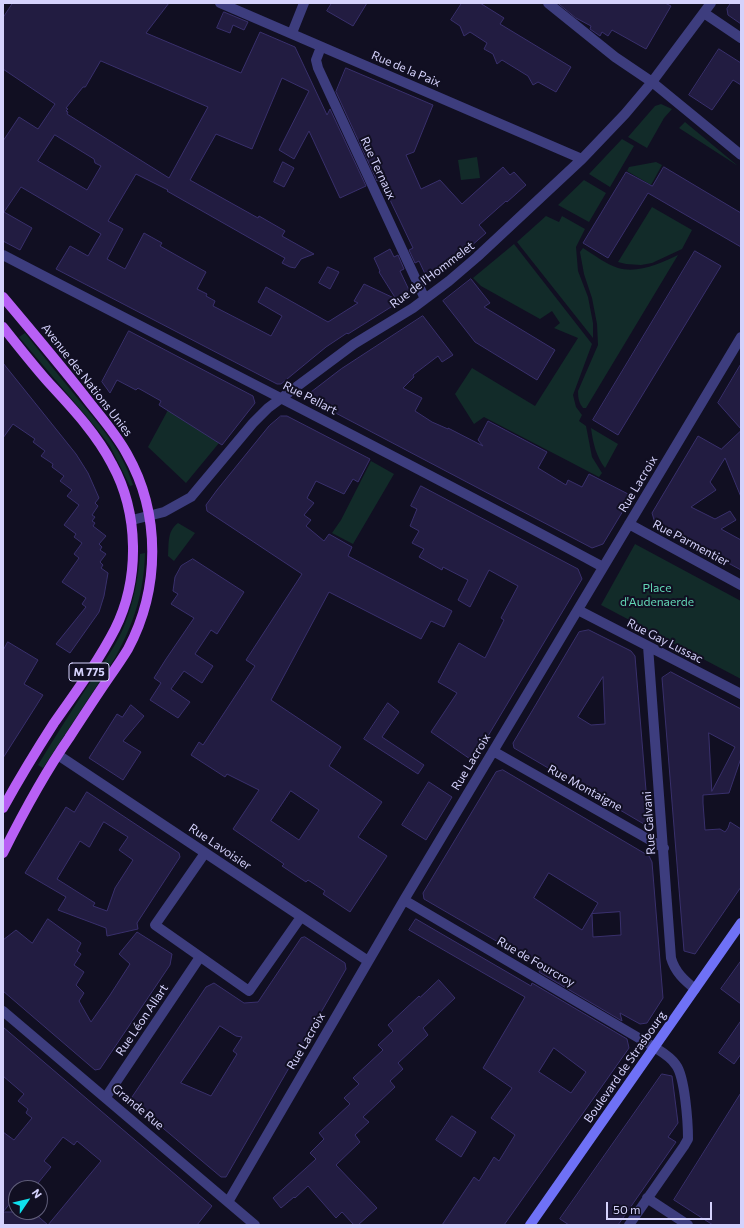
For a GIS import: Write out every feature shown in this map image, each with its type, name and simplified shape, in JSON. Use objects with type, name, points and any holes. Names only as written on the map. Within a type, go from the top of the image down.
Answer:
[{"type":"main road","name":"Avenue des Nations Unies","points":[[3,297],[118,440],[128,456],[142,488],[149,517],[152,545],[152,567],[149,590],[141,621],[132,640],[121,661],[58,755],[34,794],[3,853]]},
{"type":"main road","name":"M 775","points":[[3,327],[48,382],[75,412],[99,443],[112,464],[120,480],[132,520],[133,548],[130,584],[126,600],[115,629],[98,658],[36,750],[3,808]]},
{"type":"main road","name":"Boulevard de Strasbourg","points":[[530,1225],[741,923]]},
{"type":"street","name":"Rue de la Paix","points":[[220,3],[582,159]]},
{"type":"street","points":[[292,33],[304,3]]},
{"type":"street","points":[[548,3],[615,57],[652,82],[741,155]]},
{"type":"street","name":"Rue de l'Hommelet","points":[[132,520],[149,517],[164,512],[191,497],[252,423],[281,398],[354,344],[413,308],[477,257],[582,159],[625,114],[652,82],[711,3]]},
{"type":"street","points":[[704,13],[741,38]]},
{"type":"street","name":"Rue Ternaux","points":[[321,46],[316,60],[318,68],[425,299]]},
{"type":"street","name":"Rue Pellart","points":[[3,255],[604,567]]},
{"type":"street","name":"Rue Lacroix","points":[[228,1202],[404,900],[741,338]]},
{"type":"street","name":"Rue Parmentier","points":[[629,524],[741,584]]},
{"type":"street","name":"Rue Gay Lussac","points":[[578,610],[741,694]]},
{"type":"street","name":"Rue Galvani","points":[[648,646],[671,958],[681,977],[695,989]]},
{"type":"street","name":"Rue Montaigne","points":[[493,751],[664,848]]},
{"type":"street","name":"Rue Lavoisier","points":[[58,755],[368,961]]},
{"type":"street","points":[[205,853],[155,925],[249,991],[301,917]]},
{"type":"street","name":"Rue de Fourcroy","points":[[404,900],[654,1047],[676,1063],[682,1075],[688,1139],[629,1225]]},
{"type":"street","name":"Rue Léon Allart","points":[[106,1097],[200,957]]},
{"type":"street","name":"Grande Rue","points":[[3,1011],[255,1225]]},
{"type":"street","points":[[647,1198],[688,1225]]},
{"type":"green space","points":[[661,104],[672,109],[664,118],[647,148],[628,137],[655,106]]},
{"type":"green space","points":[[685,122],[738,166],[679,128]]},
{"type":"green space","points":[[622,139],[634,146],[610,187],[589,174]]},
{"type":"green space","points":[[477,157],[480,178],[461,180],[458,160]]},
{"type":"green space","points":[[656,162],[662,165],[651,185],[627,171],[629,167]]},
{"type":"green space","points":[[584,180],[606,193],[589,222],[558,205]]},
{"type":"green space","points":[[652,207],[692,230],[682,249],[652,263],[641,265],[618,262]]},
{"type":"green space","points":[[546,216],[559,222],[562,216],[585,229],[576,247],[578,271],[588,297],[593,323],[593,338],[517,242]]},
{"type":"green space","points":[[514,244],[592,344],[573,395],[576,407],[582,415],[579,421],[586,426],[592,457],[602,473],[599,477],[484,417],[474,424],[455,394],[472,368],[535,406],[578,338],[554,328],[560,323],[552,311],[540,319],[481,286],[473,278]]},
{"type":"green space","points":[[583,248],[618,268],[633,270],[649,267],[678,255],[586,408],[583,408],[581,404],[578,391],[598,345],[597,324],[592,298],[584,274],[580,252]]},
{"type":"green space","points":[[25,333],[96,420],[117,450],[133,485],[130,486],[110,446],[97,429],[19,337]]},
{"type":"green space","points":[[168,410],[219,443],[186,483],[148,447]]},
{"type":"green space","points":[[591,428],[618,444],[605,468],[595,449]]},
{"type":"green space","points":[[371,461],[394,474],[353,544],[332,533],[341,520]]},
{"type":"green space","points":[[178,523],[195,533],[174,561],[168,556],[169,542],[170,534],[174,526]]},
{"type":"green space","name":"Place d'Audenaerde","points":[[635,544],[741,601],[741,679],[601,605]]},
{"type":"green space","points":[[145,553],[143,581],[137,607],[122,645],[43,768],[38,765],[109,654],[122,631],[134,593],[140,554]]},
{"type":"building","points":[[13,3],[169,3],[146,33],[241,73],[260,32],[295,47],[327,115],[330,109],[366,186],[340,198],[309,131],[294,159],[279,150],[309,91],[282,78],[252,149],[216,134],[190,180],[258,218],[259,216],[285,231],[282,236],[314,254],[301,259],[295,268],[290,267],[282,263],[285,258],[167,191],[168,190],[136,174],[108,221],[123,229],[107,259],[125,269],[144,233],[162,243],[160,246],[206,272],[197,289],[207,294],[206,296],[215,301],[213,306],[271,336],[282,316],[258,302],[266,287],[328,322],[358,303],[354,301],[364,284],[396,299],[379,272],[380,271],[374,258],[390,249],[394,257],[398,255],[404,269],[400,271],[409,290],[407,297],[326,347],[281,384],[277,384],[56,269],[70,246],[88,256],[101,234],[21,187],[4,212],[32,228],[20,250],[3,241],[3,141],[19,117],[38,129],[55,104],[3,69],[3,18]],"holes":[[[101,61],[208,107],[169,178],[67,114],[68,112],[66,111],[68,109],[66,108],[83,87],[85,87]],[[55,135],[94,159],[95,163],[101,166],[87,190],[38,161]]]},
{"type":"building","points":[[332,3],[367,3],[353,26],[327,11]]},
{"type":"building","points":[[462,3],[480,3],[504,18],[500,24],[571,67],[556,92],[538,82],[533,85],[528,76],[502,60],[497,64],[493,54],[484,49],[487,43],[470,32],[464,36],[460,26],[451,20]]},
{"type":"building","points":[[558,3],[665,3],[671,6],[646,49],[612,30],[608,36],[602,32],[600,36],[590,29],[591,26],[576,18]]},
{"type":"building","points":[[731,3],[741,3],[741,24],[728,15],[727,9]]},
{"type":"building","points":[[224,12],[248,22],[244,30],[233,25],[230,33],[217,28]]},
{"type":"building","points":[[719,49],[741,63],[741,85],[733,80],[712,110],[689,95]]},
{"type":"building","points":[[346,68],[433,105],[414,152],[406,155],[421,189],[440,180],[462,204],[503,167],[510,175],[514,172],[526,185],[479,225],[486,233],[432,278],[426,276],[419,261],[415,263],[409,250],[413,248],[380,179],[377,181],[336,92]]},
{"type":"building","points":[[283,162],[294,168],[284,187],[274,182]]},
{"type":"building","points":[[664,167],[741,213],[741,247],[648,193],[608,258],[583,243],[626,172],[652,186]]},
{"type":"building","points":[[695,251],[721,266],[618,435],[593,420]]},
{"type":"building","points":[[328,267],[339,272],[330,289],[319,283]]},
{"type":"building","points":[[471,279],[490,303],[484,307],[555,350],[537,380],[475,342],[443,301]]},
{"type":"building","points":[[423,316],[453,355],[442,362],[438,356],[413,375],[414,377],[403,388],[422,398],[415,411],[432,422],[448,428],[483,446],[478,440],[488,421],[547,452],[538,468],[566,485],[568,480],[582,487],[589,474],[632,496],[603,544],[592,548],[311,400],[311,392],[341,369]]},
{"type":"building","points":[[129,331],[253,396],[255,403],[222,445],[159,405],[161,401],[138,388],[136,390],[117,380],[110,393],[102,382]]},
{"type":"building","points":[[3,363],[76,454],[88,473],[99,498],[95,503],[98,506],[92,515],[95,517],[92,521],[95,523],[93,526],[106,536],[99,544],[102,547],[100,550],[106,554],[100,562],[103,565],[101,568],[108,573],[104,596],[99,612],[70,653],[56,644],[86,607],[82,604],[86,598],[62,582],[79,558],[74,554],[82,543],[74,537],[76,534],[64,525],[79,505],[67,496],[72,490],[60,481],[64,476],[52,467],[53,464],[41,456],[45,451],[33,442],[35,439],[13,424],[3,438]]},
{"type":"building","points":[[741,364],[741,429],[718,403]]},
{"type":"building","points":[[281,416],[287,416],[370,459],[358,482],[353,479],[344,494],[316,481],[307,498],[314,503],[304,515],[311,520],[306,526],[324,541],[329,534],[352,547],[348,556],[452,611],[444,627],[431,621],[421,639],[329,592],[271,700],[341,747],[329,766],[382,802],[358,837],[387,856],[350,912],[323,894],[325,891],[308,880],[306,882],[282,866],[284,864],[233,829],[259,790],[227,774],[225,777],[191,755],[199,742],[203,745],[255,666],[246,660],[302,574],[207,511],[206,505],[269,426]],"holes":[[[291,791],[319,810],[299,840],[271,821]]]},
{"type":"building","points":[[741,431],[741,497],[725,458],[710,482],[716,490],[691,507],[715,519],[730,511],[736,520],[721,529],[741,540],[741,570],[655,523],[652,513],[698,436],[721,449]]},
{"type":"building","points":[[421,486],[578,569],[582,579],[473,761],[431,732],[457,693],[438,682],[459,643],[485,658],[504,620],[501,618],[518,586],[489,570],[470,607],[458,600],[468,580],[443,567],[442,570],[419,557],[424,549],[412,543],[419,531],[410,526],[417,509],[411,506]]},
{"type":"building","points":[[193,559],[244,592],[217,634],[211,630],[195,654],[213,666],[202,683],[184,671],[171,689],[190,702],[178,718],[150,700],[161,683],[154,678],[194,618],[171,604],[178,594],[173,591],[175,577],[181,566]]},
{"type":"building","points":[[589,630],[631,651],[635,656],[649,827],[514,748],[513,743],[579,632]],"holes":[[[603,677],[605,724],[591,725],[578,717]]]},
{"type":"building","points":[[8,642],[38,660],[24,684],[43,695],[3,758],[3,651]]},
{"type":"building","points":[[671,672],[741,709],[741,758],[729,793],[703,795],[703,803],[705,830],[720,829],[725,832],[730,822],[741,829],[741,887],[695,954],[684,951],[662,678]],"holes":[[[709,733],[735,747],[712,791]]]},
{"type":"building","points":[[388,703],[399,712],[382,737],[424,765],[418,774],[364,739]]},
{"type":"building","points":[[131,705],[144,716],[123,741],[141,752],[123,780],[89,758],[117,714],[122,717]]},
{"type":"building","points":[[503,770],[649,856],[652,862],[663,998],[647,1023],[640,1024],[620,1013],[622,1021],[539,972],[541,967],[424,899],[423,893],[496,772]],"holes":[[[549,873],[598,903],[582,930],[534,898]],[[620,912],[621,935],[593,937],[592,914]]]},
{"type":"building","points":[[429,782],[452,797],[426,840],[402,825]]},
{"type":"building","points":[[87,792],[179,853],[180,857],[137,923],[138,929],[107,936],[106,928],[58,910],[66,897],[25,873],[66,807],[74,812]],"holes":[[[104,822],[128,837],[119,850],[133,860],[115,888],[107,911],[93,906],[95,903],[57,879],[80,841],[89,847]]]},
{"type":"building","points":[[48,919],[81,943],[77,951],[81,954],[74,965],[84,972],[76,985],[84,993],[79,1001],[91,1022],[130,964],[119,954],[137,932],[172,954],[170,965],[100,1069],[95,1070],[3,991],[3,940],[16,930],[32,943]]},
{"type":"building","points":[[416,919],[531,986],[532,983],[627,1039],[629,1048],[504,1225],[442,1225],[474,1177],[479,1181],[494,1157],[499,1161],[515,1135],[491,1118],[512,1088],[483,1068],[525,997],[409,930]],"holes":[[[554,1048],[586,1072],[571,1093],[539,1072]]]},
{"type":"building","points":[[305,937],[345,963],[346,969],[226,1177],[221,1177],[132,1102],[132,1097],[206,987],[214,983],[244,1003],[258,1002],[301,938]],"holes":[[[220,1026],[236,1036],[242,1037],[233,1051],[237,1054],[211,1096],[181,1083]]]},
{"type":"building","points":[[741,961],[741,1004],[721,989]]},
{"type":"building","points":[[439,980],[455,998],[423,1028],[428,1035],[398,1063],[403,1069],[390,1081],[395,1087],[363,1117],[369,1122],[355,1135],[360,1142],[336,1165],[377,1208],[358,1225],[354,1225],[342,1212],[336,1218],[308,1186],[281,1208],[273,1198],[316,1159],[310,1153],[324,1139],[319,1133],[350,1104],[344,1098],[359,1084],[353,1078],[383,1050],[378,1045],[393,1031],[388,1025],[419,996],[420,997]]},
{"type":"building","points":[[741,1021],[741,1054],[734,1064],[719,1053]]},
{"type":"building","points":[[3,1027],[212,1206],[197,1225],[48,1225],[101,1161],[77,1141],[74,1145],[63,1137],[44,1161],[51,1167],[40,1180],[8,1180],[8,1206],[3,1212],[3,1132],[14,1140],[32,1118],[26,1113],[28,1109],[18,1101],[24,1094],[3,1076]]},
{"type":"building","points":[[662,1074],[672,1076],[678,1123],[668,1137],[676,1142],[618,1225],[569,1225],[560,1219]]},
{"type":"building","points":[[741,1093],[741,1225],[713,1225],[674,1200]]},
{"type":"building","points":[[452,1116],[476,1132],[461,1157],[436,1140]]},
{"type":"building","points":[[3,1212],[8,1212],[8,1220],[42,1220],[48,1225],[3,1225]]}]
